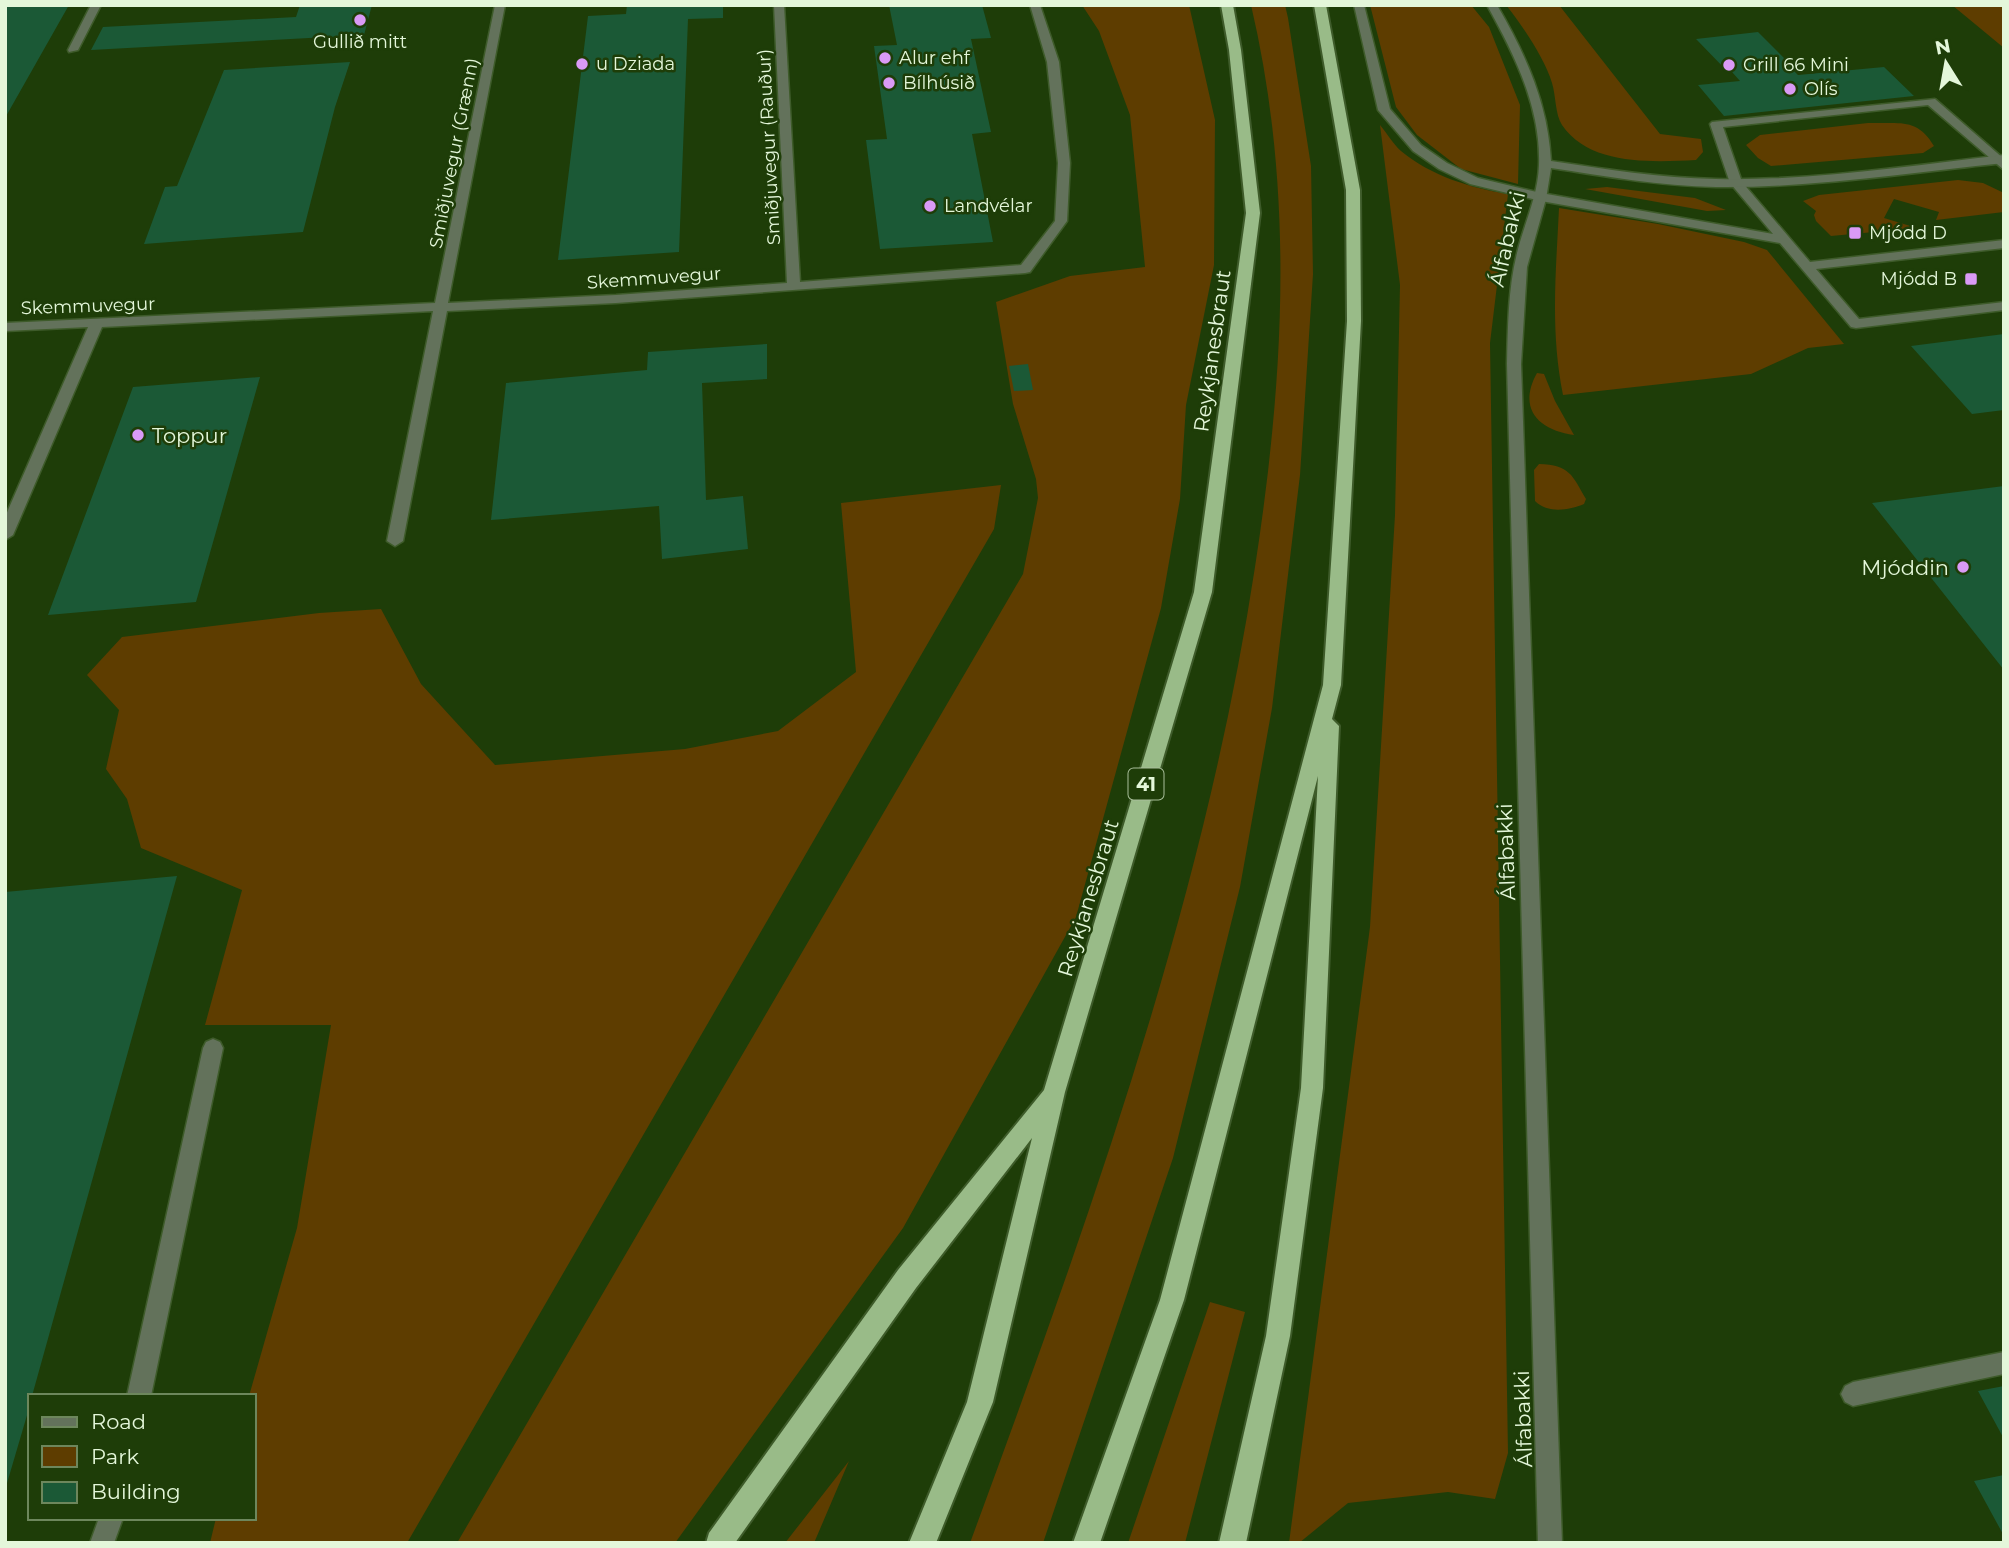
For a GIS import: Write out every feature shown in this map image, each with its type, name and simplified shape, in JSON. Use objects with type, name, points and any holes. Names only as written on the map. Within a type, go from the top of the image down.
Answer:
[{"type":"highway","name":"Reykjanesbraut","points":[[922,1543],[980,1402],[1054,1092],[1203,592],[1253,213],[1235,50],[1227,5]]},
{"type":"highway","points":[[1233,1543],[1278,1336],[1312,1087],[1354,321],[1353,190],[1320,5]]},
{"type":"highway","points":[[1086,1543],[1172,1300],[1332,685]]},
{"type":"highway","points":[[719,1543],[907,1279],[1054,1092]]},
{"type":"street","points":[[73,50],[96,5]]},
{"type":"street","name":"Smiðjuvegur (Grænn)","points":[[394,541],[500,5]]},
{"type":"street","name":"Smiðjuvegur (Rauður)","points":[[779,5],[794,286]]},
{"type":"street","name":"Skemmuvegur","points":[[5,327],[442,308],[1025,269],[1062,221],[1064,163],[1053,62],[1035,5]]},
{"type":"street","points":[[1360,5],[1384,110],[1417,148],[1443,166],[1474,181],[1541,197],[1784,240]]},
{"type":"street","name":"Álfabakki","points":[[1492,5],[1520,53],[1537,99],[1545,164],[1541,197],[1524,251],[1515,304],[1514,364],[1550,1543]]},
{"type":"street","points":[[2002,161],[1931,101],[1716,124],[1736,183],[1856,324],[2004,306]]},
{"type":"street","points":[[1545,164],[1651,178],[1736,183],[1810,179],[2002,161]]},
{"type":"street","points":[[1807,267],[2004,244]]},
{"type":"street","points":[[5,535],[97,323]]},
{"type":"street","points":[[139,1394],[213,1048]]},
{"type":"street","points":[[1853,1394],[2004,1363]]},
{"type":"street","points":[[102,1543],[110,1520]]},
{"type":"green space","points":[[1082,5],[1189,5],[1215,120],[1214,265],[1186,405],[1180,499],[1161,608],[1076,917],[903,1228],[675,1543],[457,1543],[1023,574],[1038,498],[1036,479],[1013,404],[996,302],[1070,276],[1145,267],[1130,115],[1099,31]]},
{"type":"green space","points":[[1251,5],[1285,5],[1288,18],[1311,166],[1313,274],[1300,475],[1272,708],[1240,887],[1173,1158],[1043,1543],[970,1543],[1057,1303],[1137,1061],[1205,816],[1233,692],[1265,496],[1278,356],[1280,286],[1274,146],[1265,75]]},
{"type":"green space","points":[[1370,5],[1471,5],[1489,27],[1520,105],[1518,184],[1461,169],[1417,135],[1396,107]]},
{"type":"green space","points":[[1506,5],[1559,5],[1660,134],[1701,139],[1703,152],[1696,160],[1623,159],[1605,155],[1574,138],[1560,121],[1552,83],[1544,64],[1526,32]]},
{"type":"green space","points":[[1952,5],[2004,5],[2004,48]]},
{"type":"green space","points":[[1868,123],[1914,126],[1928,137],[1934,146],[1923,153],[1771,166],[1758,158],[1746,145],[1760,135]]},
{"type":"green space","points":[[1380,125],[1401,151],[1425,167],[1466,184],[1508,194],[1490,343],[1508,1453],[1495,1499],[1448,1492],[1348,1503],[1299,1543],[1289,1543],[1370,927],[1395,515],[1400,285]]},
{"type":"green space","points":[[1958,180],[1983,183],[2004,193],[2004,212],[1936,220],[1939,212],[1894,199],[1884,218],[1917,228],[1831,236],[1816,221],[1816,211],[1803,201],[1819,195]]},
{"type":"green space","points":[[1607,187],[1695,198],[1726,210],[1707,211],[1585,189]]},
{"type":"green space","points":[[1559,208],[1658,224],[1744,242],[1767,250],[1844,344],[1808,348],[1751,374],[1563,395],[1555,325]]},
{"type":"green space","points":[[1537,373],[1544,374],[1574,435],[1551,428],[1535,416],[1529,397]]},
{"type":"green space","points":[[1539,464],[1564,469],[1569,473],[1586,499],[1584,504],[1552,509],[1535,501],[1534,470]]},
{"type":"green space","points":[[1001,485],[994,529],[407,1543],[210,1543],[216,1520],[256,1520],[256,1394],[250,1394],[297,1228],[331,1025],[205,1025],[242,890],[141,848],[127,799],[106,769],[119,710],[87,675],[122,637],[319,613],[381,609],[421,684],[495,765],[685,749],[778,731],[856,672],[841,503]]},
{"type":"green space","points":[[1210,1302],[1245,1312],[1185,1543],[1128,1543]]},
{"type":"green space","points":[[849,1461],[814,1543],[785,1543]]},
{"type":"building","points":[[5,5],[69,5],[5,118]]},
{"type":"building","points":[[300,5],[372,5],[364,35],[91,50],[103,27],[296,17]]},
{"type":"building","points":[[627,5],[723,5],[723,18],[688,19],[679,252],[558,260],[588,16],[626,14]]},
{"type":"building","points":[[889,5],[982,5],[991,38],[971,39],[991,132],[972,134],[993,242],[880,249],[866,140],[887,139],[874,46],[897,45]]},
{"type":"building","points":[[1758,32],[1798,75],[1884,67],[1914,96],[1724,116],[1698,85],[1740,81],[1696,39]]},
{"type":"building","points":[[350,62],[335,107],[303,232],[144,244],[165,187],[177,186],[224,70]]},
{"type":"building","points":[[2004,334],[2004,410],[1972,414],[1911,346]]},
{"type":"building","points":[[767,344],[767,379],[702,383],[706,500],[743,496],[748,549],[662,559],[659,506],[491,520],[506,383],[647,370],[648,352]]},
{"type":"building","points":[[1028,364],[1033,390],[1014,391],[1009,366]]},
{"type":"building","points":[[260,377],[196,602],[48,615],[133,387]]},
{"type":"building","name":"Mjóddin","points":[[2004,486],[2004,670],[1872,503]]},
{"type":"building","points":[[177,876],[33,1394],[28,1394],[28,1412],[5,1490],[5,892]]},
{"type":"building","points":[[2004,1386],[2004,1439],[1978,1391]]},
{"type":"building","points":[[2004,1475],[2004,1536],[1974,1481]]},
{"type":"place","name":"Gullið mitt","points":[[360,20]]},
{"type":"place","name":"Alur ehf","points":[[885,58]]},
{"type":"place","name":"u Dziada","points":[[582,64]]},
{"type":"place","name":"Grill 66 Mini","points":[[1729,65]]},
{"type":"place","name":"Bílhúsið","points":[[889,83]]},
{"type":"place","name":"Olís","points":[[1790,89]]},
{"type":"place","name":"Landvélar","points":[[930,206]]},
{"type":"place","name":"Mjódd D","points":[[1855,233]]},
{"type":"place","name":"Mjódd B","points":[[1971,279]]},
{"type":"place","name":"Toppur","points":[[138,435]]},
{"type":"place","name":"Mjóddin","points":[[1963,567]]}]
